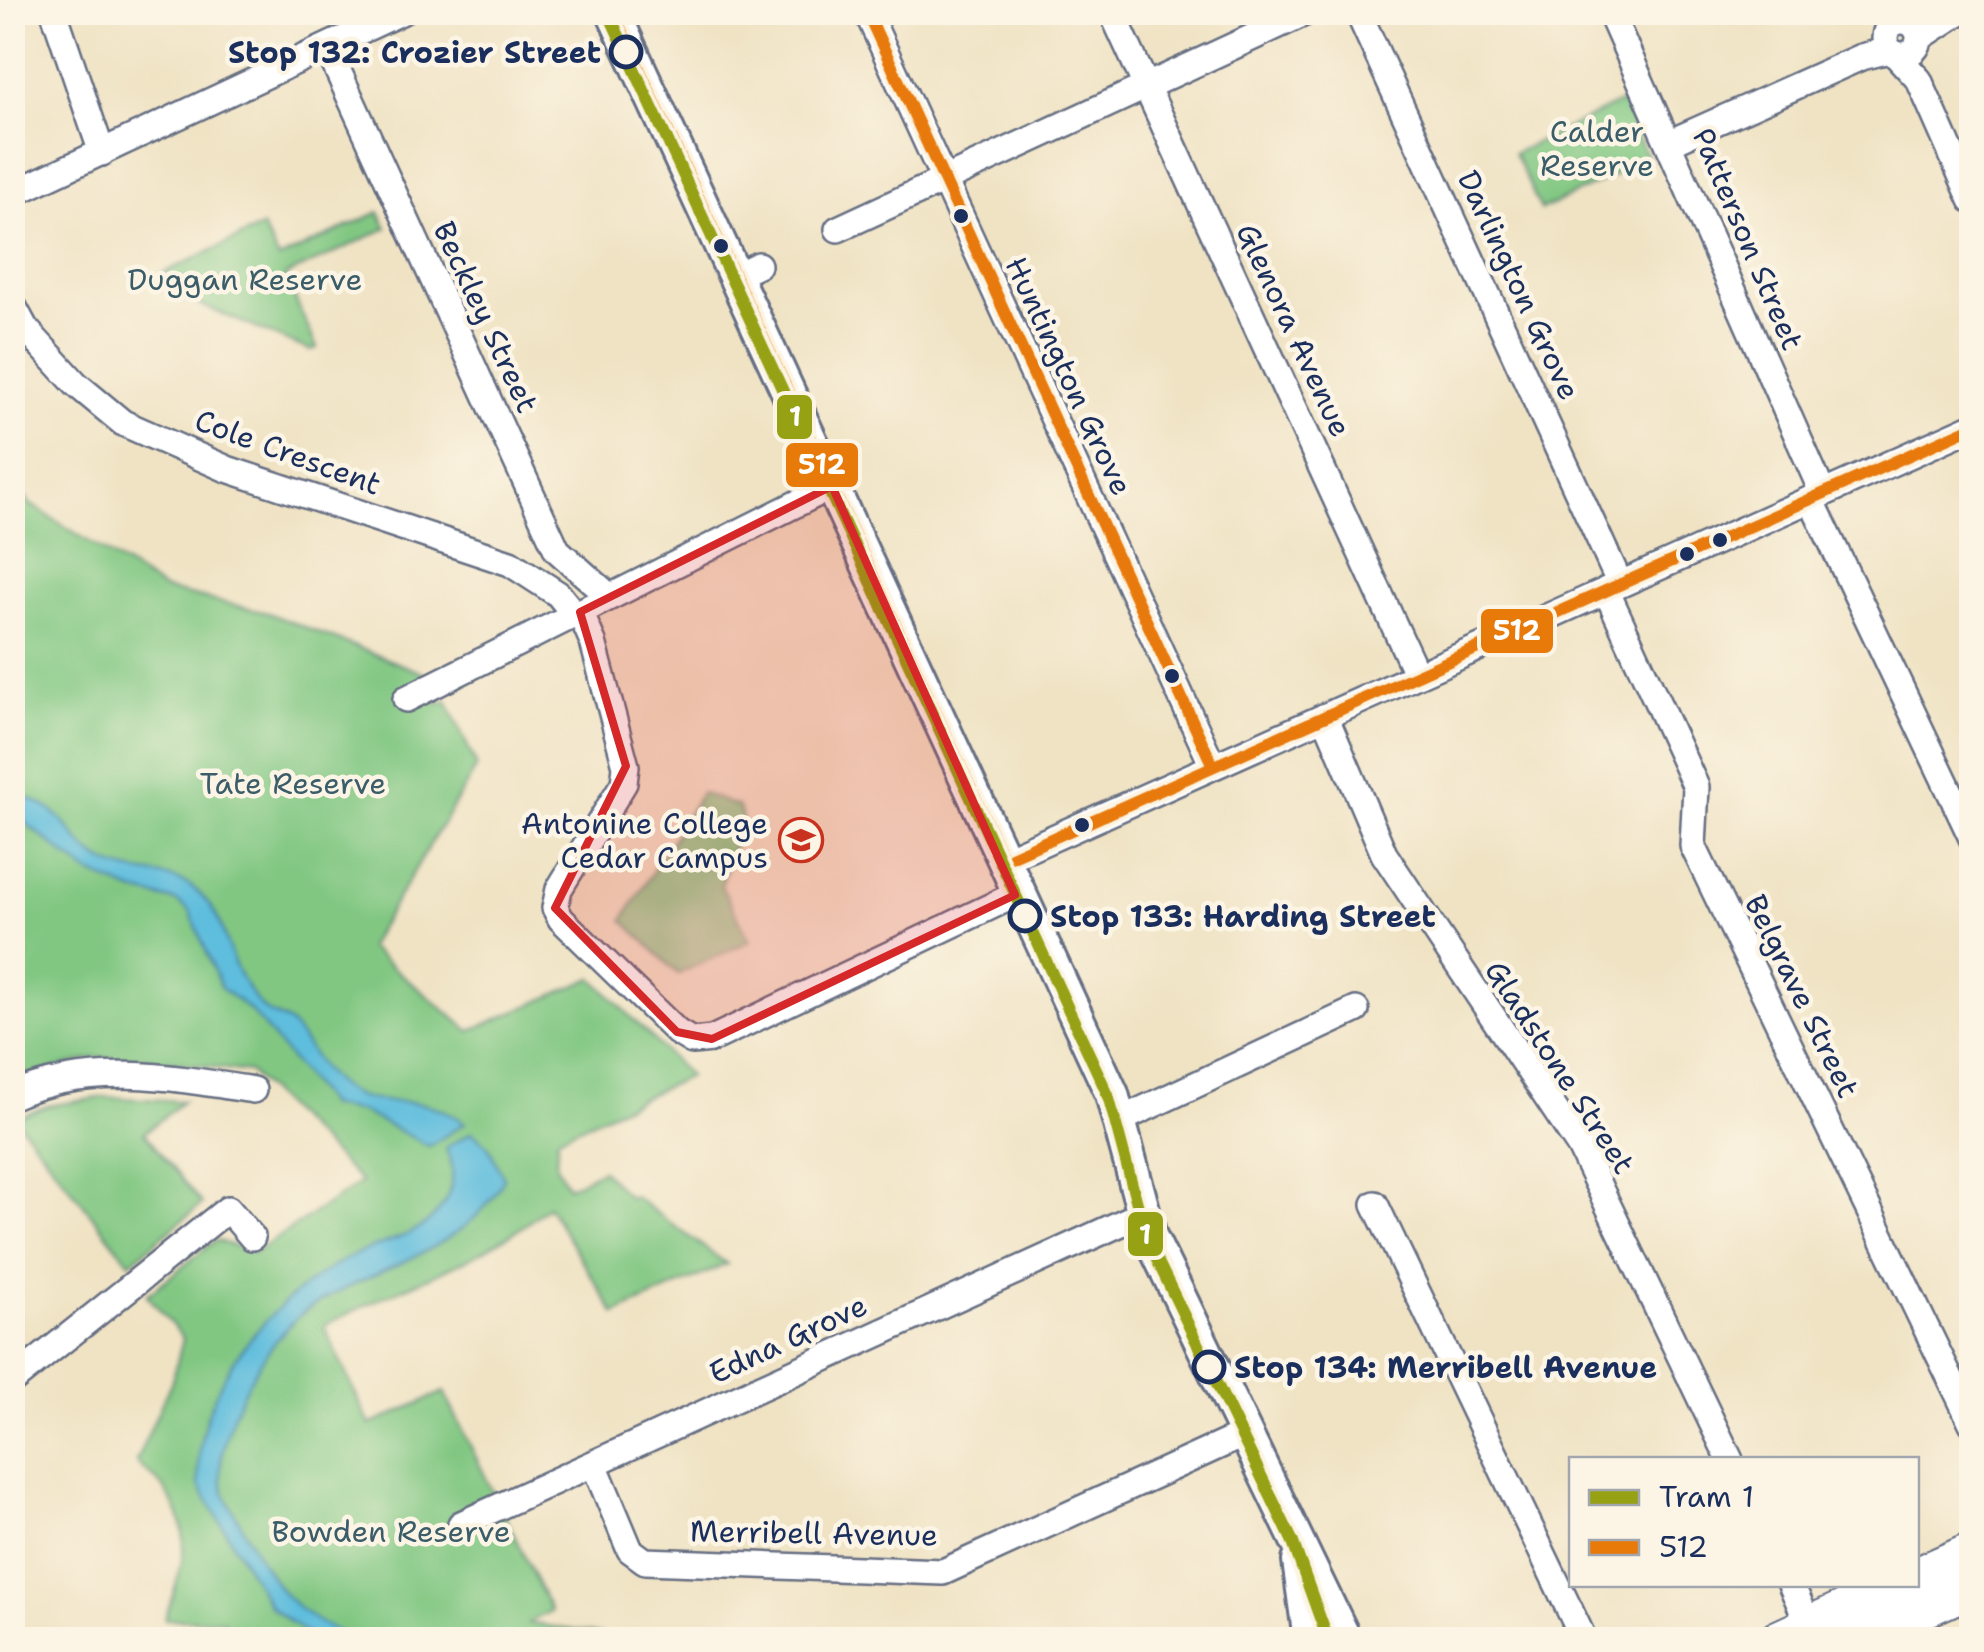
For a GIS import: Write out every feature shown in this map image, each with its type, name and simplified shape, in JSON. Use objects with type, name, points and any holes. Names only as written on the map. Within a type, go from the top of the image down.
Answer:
[{"type":"highway","points":[[1919,1577],[1970,1583]]},
{"type":"highway","points":[[1853,1640],[1970,1583]]},
{"type":"highway","points":[[1794,1632],[1893,1587]]},
{"type":"main road","points":[[613,12],[746,271],[832,486],[1120,1120],[1141,1214],[1346,1640]]},
{"type":"main road","points":[[1292,1532],[1310,1640]]},
{"type":"street","points":[[54,12],[102,153]]},
{"type":"street","points":[[12,194],[327,47],[371,19],[402,12]]},
{"type":"street","name":"Huntington Grove","points":[[867,12],[1213,766]]},
{"type":"street","name":"Glenora Avenue","points":[[1112,12],[1417,675]]},
{"type":"street","points":[[838,229],[1307,12]]},
{"type":"street","name":"Darlington Grove","points":[[1358,12],[1613,587]]},
{"type":"street","name":"Patterson Street","points":[[1610,12],[1671,142],[1817,496],[1972,838]]},
{"type":"street","points":[[1671,142],[1860,57],[1907,30],[1920,80],[1972,200]]},
{"type":"street","name":"Beckley Street","points":[[327,47],[558,550],[610,597]]},
{"type":"street","name":"Cole Crescent","points":[[12,304],[26,328],[76,384],[123,423],[227,469],[510,563],[558,594],[577,614],[593,642],[626,766],[624,783],[559,889],[556,908],[562,920],[677,1032],[692,1040],[712,1040],[1019,893]]},
{"type":"street","points":[[1004,860],[1972,428]]},
{"type":"street","points":[[406,700],[832,486]]},
{"type":"street","name":"Belgrave Street","points":[[1613,587],[1696,786],[1693,846],[1972,1424]]},
{"type":"street","name":"Gladstone Street","points":[[1325,716],[1392,868],[1587,1161],[1729,1457]]},
{"type":"street","points":[[1120,1120],[1356,1010]]},
{"type":"street","points":[[12,1096],[41,1083],[84,1075],[253,1090]]},
{"type":"street","points":[[1375,1204],[1584,1640]]},
{"type":"street","points":[[12,1381],[228,1209],[252,1237]]},
{"type":"street","name":"Edna Grove","points":[[461,1524],[1141,1214]]},
{"type":"street","name":"Merribell Avenue","points":[[594,1464],[630,1550],[645,1561],[943,1572],[1245,1434]]},
{"type":"street","points":[[1791,1587],[1794,1632]]},
{"type":"highlighted area","points":[[832,486],[1015,895],[712,1039],[677,1032],[555,908],[626,766],[580,612]]},
{"type":"green space","name":"Calder Reserve","points":[[1622,102],[1648,159],[1541,210],[1514,153]]},
{"type":"green space","name":"Duggan Reserve","points":[[379,212],[387,228],[285,276],[317,348],[311,351],[162,289],[157,276],[262,227],[279,259]]},
{"type":"green space","points":[[12,481],[30,504],[163,589],[268,613],[423,673],[439,704],[447,701],[477,767],[368,947],[470,1031],[593,978],[689,1076],[558,1137],[556,1165],[568,1187],[602,1170],[629,1198],[633,1196],[727,1264],[615,1314],[548,1206],[469,1258],[324,1326],[370,1425],[444,1392],[551,1611],[528,1623],[626,1639],[238,1640],[222,1620],[165,1619],[181,1566],[183,1533],[172,1500],[136,1461],[173,1378],[183,1338],[147,1295],[216,1240],[254,1253],[361,1182],[249,1072],[140,1058],[96,1058],[13,1079]]},
{"type":"green space","points":[[701,793],[739,807],[742,819],[721,886],[750,941],[678,974],[623,920]]},
{"type":"green space","points":[[105,1097],[183,1101],[144,1133],[202,1204],[130,1263],[15,1118],[47,1106]]},
{"type":"water","points":[[13,790],[53,812],[82,845],[107,863],[170,877],[193,888],[215,914],[235,965],[257,1001],[291,1025],[328,1075],[344,1089],[373,1100],[431,1106],[465,1123],[429,1146],[362,1112],[329,1106],[250,1010],[221,988],[190,911],[176,901],[133,891],[87,872],[13,813]]},
{"type":"water","points":[[472,1132],[488,1146],[504,1178],[488,1203],[444,1240],[336,1293],[294,1320],[246,1387],[225,1439],[221,1464],[223,1490],[263,1565],[300,1609],[357,1639],[314,1639],[270,1607],[199,1485],[200,1449],[208,1414],[222,1381],[242,1350],[292,1296],[352,1256],[411,1233],[436,1215],[451,1187],[452,1167],[445,1148]]},
{"type":"tram line","name":"1","points":[[608,12],[1108,1095],[1146,1237],[1292,1540],[1328,1640]]},
{"type":"transit line","name":"512","points":[[613,12],[1004,860],[1972,427]]},
{"type":"transit line","name":"512","points":[[867,12],[1213,766]]},
{"type":"place","name":"Stop 132: Crozier Street","points":[[626,52]]},
{"type":"place","name":"Antonine College Cedar Campus","points":[[801,840]]},
{"type":"place","name":"Stop 133: Harding Street","points":[[1025,916]]},
{"type":"place","name":"Stop 134: Merribell Avenue","points":[[1209,1367]]},
{"type":"park label","name":"Tate Reserve","points":[[293,783]]},
{"type":"park label","name":"Bowden Reserve","points":[[391,1531]]}]
